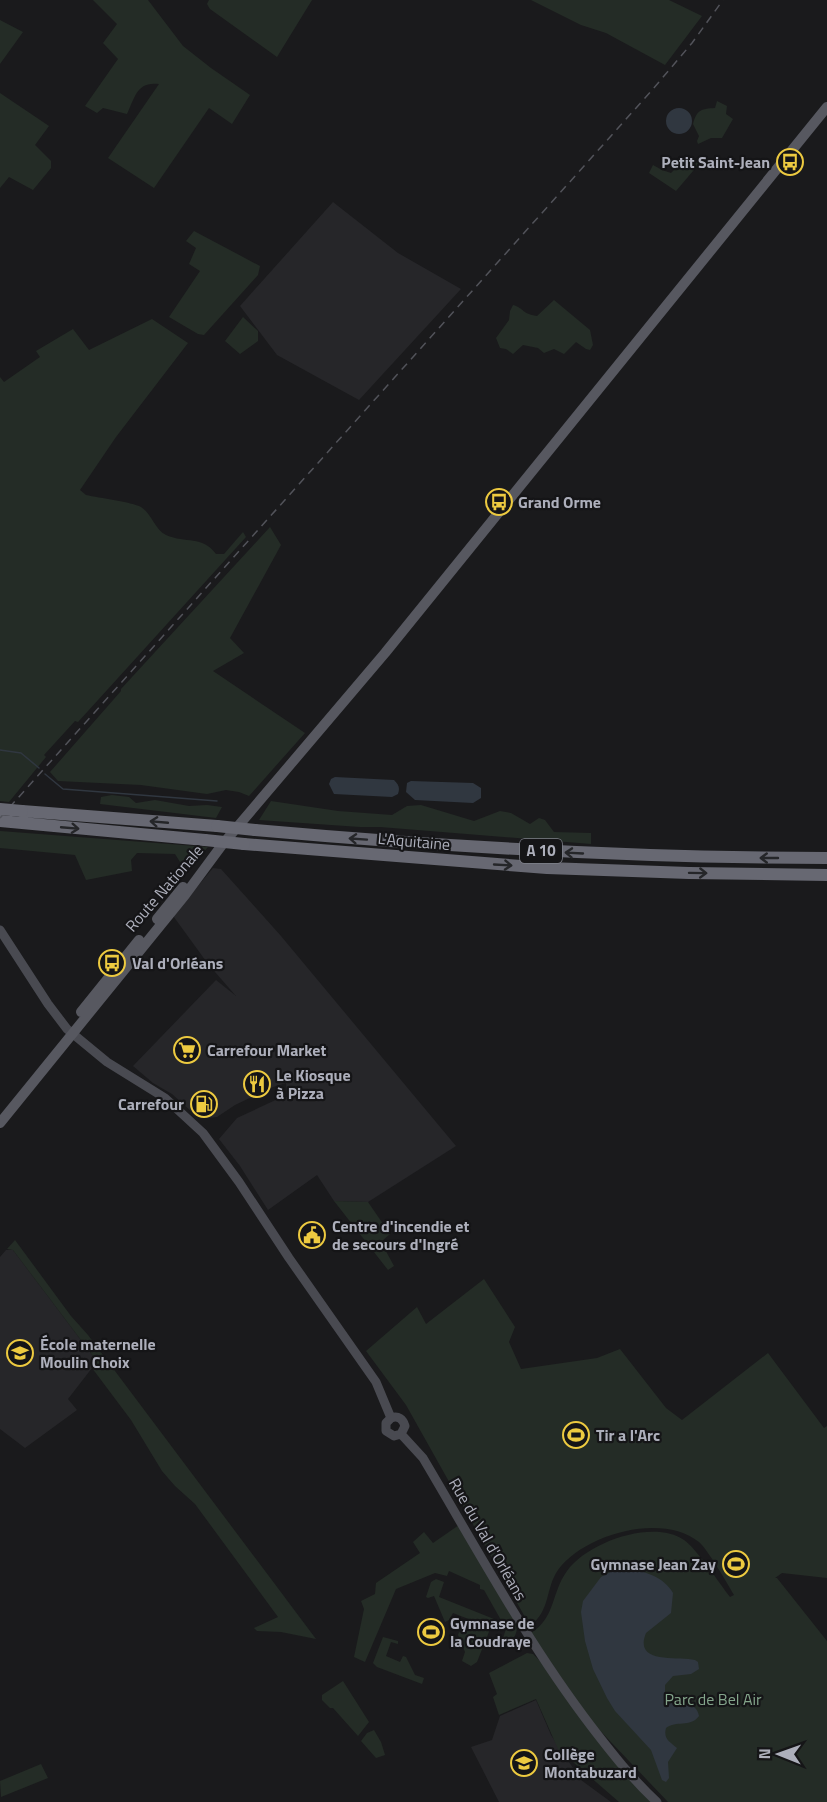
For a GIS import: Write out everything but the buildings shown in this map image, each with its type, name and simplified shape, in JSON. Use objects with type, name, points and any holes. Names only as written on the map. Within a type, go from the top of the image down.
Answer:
[{"type":"highway","name":"L'Aquitaine","points":[[0,809],[446,845],[618,855],[827,858]]},
{"type":"highway","name":"L'Aquitaine","points":[[6,822],[536,867],[827,875]]},
{"type":"main road","name":"Route Nationale","points":[[0,1123],[169,903],[222,845],[385,653],[827,107]]},
{"type":"main road","name":"Route Nationale","points":[[0,1118],[70,1032]]},
{"type":"street","name":"Rue du Val d'Orléans","points":[[0,930],[48,1004],[70,1032],[101,1057],[165,1098],[203,1133],[376,1382],[391,1418]]},
{"type":"street","name":"Rue du Val d'Orléans","points":[[397,1417],[404,1423],[401,1434],[394,1436],[386,1431],[386,1423],[391,1418],[397,1417]]},
{"type":"street","name":"Rue du Val d'Orléans","points":[[401,1434],[423,1458],[522,1627],[562,1686],[618,1761],[657,1802]]},
{"type":"shaded area","points":[[679,108],[688,112],[692,121],[688,130],[679,134],[670,130],[666,121],[670,112]]},
{"type":"shaded area","points":[[333,202],[398,253],[461,289],[359,400],[277,355],[240,306]]},
{"type":"shaded area","points":[[335,777],[394,780],[399,787],[399,792],[392,797],[334,794],[329,784]]},
{"type":"shaded area","points":[[411,781],[473,783],[481,788],[481,798],[473,803],[415,800],[406,792],[407,783]]},
{"type":"shaded area","points":[[213,868],[221,869],[281,936],[456,1146],[368,1202],[334,1201],[317,1175],[268,1210],[240,1166],[219,1139],[237,1118],[282,1097],[287,1097],[286,1083],[235,1105],[217,1117],[207,1118],[193,1113],[172,1094],[153,1083],[133,1066],[216,980],[236,996],[208,964],[171,913],[177,911]]},
{"type":"shaded area","points":[[6,1250],[13,1250],[93,1356],[92,1368],[68,1399],[77,1410],[25,1448],[0,1429],[0,1257]]},
{"type":"shaded area","points":[[640,1571],[653,1576],[669,1587],[673,1593],[671,1613],[646,1633],[644,1643],[646,1650],[651,1655],[659,1657],[698,1662],[699,1669],[691,1674],[673,1676],[665,1685],[665,1694],[670,1702],[692,1706],[699,1716],[691,1722],[674,1724],[666,1728],[666,1738],[677,1748],[668,1762],[669,1778],[666,1782],[662,1780],[651,1750],[615,1711],[607,1698],[593,1669],[585,1641],[581,1612],[583,1601],[601,1577],[610,1572]]},
{"type":"shaded area","name":"Collège Montabuzard","points":[[536,1700],[551,1735],[581,1780],[611,1802],[499,1802],[471,1747],[492,1740],[500,1716]]},
{"type":"green space","points":[[93,0],[148,0],[183,46],[250,95],[232,124],[209,108],[154,188],[108,158],[159,84],[146,85],[141,88],[127,114],[103,108],[97,113],[85,106],[118,59],[103,43],[117,24]]},
{"type":"green space","points":[[209,0],[312,0],[277,57],[210,9],[207,4]]},
{"type":"green space","points":[[531,0],[669,0],[702,16],[665,65],[606,33],[581,25]]},
{"type":"green space","points":[[0,20],[23,32],[0,64]]},
{"type":"green space","points":[[0,93],[49,126],[35,145],[51,161],[51,168],[33,190],[9,177],[0,188]]},
{"type":"green space","points":[[717,101],[727,106],[726,114],[733,119],[722,138],[711,138],[698,144],[699,136],[693,124],[696,115],[701,111],[715,108]]},
{"type":"green space","points":[[682,157],[699,164],[676,191],[649,173],[653,165],[671,173],[680,164]]},
{"type":"green space","points":[[194,231],[260,266],[258,275],[204,335],[198,334],[169,317],[200,271],[189,264],[196,248],[186,241]]},
{"type":"green space","points":[[554,300],[590,330],[593,345],[590,350],[576,342],[564,354],[554,349],[544,353],[538,348],[523,345],[513,354],[500,348],[496,338],[509,320],[513,305],[528,314],[537,316]]},
{"type":"green space","points":[[243,317],[258,331],[258,341],[240,354],[225,341]]},
{"type":"green space","points":[[152,319],[188,343],[116,437],[80,490],[86,495],[137,505],[148,514],[162,533],[173,538],[205,544],[216,554],[224,554],[243,532],[246,537],[78,722],[75,721],[44,755],[46,757],[9,802],[0,801],[0,377],[4,382],[40,357],[36,351],[73,329],[89,350]]},
{"type":"green space","points":[[270,527],[281,545],[230,638],[244,653],[213,671],[305,733],[249,796],[226,790],[207,794],[141,785],[58,781],[50,772],[121,689]]},
{"type":"green space","points":[[112,795],[129,797],[136,803],[155,800],[189,806],[222,807],[216,818],[100,804],[101,797]]},
{"type":"green space","points":[[271,801],[338,811],[392,815],[407,806],[421,805],[474,821],[500,811],[511,813],[530,824],[539,818],[545,820],[554,832],[591,833],[591,844],[259,820]]},
{"type":"green space","points":[[0,831],[208,847],[191,866],[180,862],[175,854],[137,853],[131,860],[132,871],[86,880],[75,855],[0,848]]},
{"type":"green space","points":[[334,1201],[368,1202],[390,1234],[381,1242],[394,1266],[388,1270]]},
{"type":"green space","points":[[15,1240],[316,1639],[281,1632],[257,1631],[254,1628],[278,1617],[195,1504],[162,1471],[131,1420],[92,1368],[93,1356],[13,1250],[7,1249]]},
{"type":"green space","name":"Parc de Bel Air","points":[[484,1279],[515,1327],[509,1342],[521,1369],[597,1358],[620,1349],[666,1408],[682,1420],[768,1353],[824,1428],[827,1426],[827,1578],[782,1573],[775,1578],[827,1641],[827,1802],[668,1802],[590,1720],[531,1633],[545,1620],[562,1579],[577,1560],[605,1543],[639,1533],[671,1534],[684,1540],[701,1558],[730,1597],[734,1595],[699,1542],[683,1533],[665,1529],[645,1528],[624,1531],[604,1537],[570,1557],[558,1570],[545,1606],[537,1620],[530,1626],[406,1405],[366,1351],[417,1307],[426,1324]]},
{"type":"green space","points":[[459,1525],[517,1625],[513,1639],[500,1647],[506,1629],[484,1590],[480,1589],[480,1585],[449,1571],[447,1576],[435,1573],[396,1589],[365,1662],[354,1657],[364,1609],[361,1601],[375,1594],[376,1583],[420,1553],[413,1542],[424,1532],[433,1543]]},
{"type":"green space","points":[[436,1579],[444,1582],[439,1597],[494,1619],[477,1662],[471,1666],[462,1661],[465,1652],[458,1635],[459,1632],[466,1634],[471,1620],[453,1613],[445,1622],[434,1596],[426,1597],[431,1582]]},
{"type":"green space","points":[[383,1637],[398,1641],[398,1644],[391,1642],[386,1656],[400,1662],[403,1656],[406,1657],[415,1675],[424,1678],[422,1684],[377,1667],[373,1663]]},
{"type":"green space","points":[[527,1653],[533,1654],[542,1663],[652,1802],[619,1802],[558,1749],[536,1699],[499,1715],[493,1697],[497,1694],[489,1673]]},
{"type":"green space","points":[[343,1681],[369,1722],[358,1736],[333,1708],[322,1700],[322,1695]]},
{"type":"green space","points":[[374,1730],[385,1755],[376,1758],[361,1741],[367,1733]]},
{"type":"green space","points":[[41,1764],[48,1778],[1,1797],[0,1781]]},
{"type":"waterway","points":[[0,750],[21,753],[39,768]]},
{"type":"waterway","points":[[45,774],[63,789],[217,801]]},
{"type":"railway","points":[[0,818],[653,89],[692,43],[723,0]]},
{"type":"place","name":"Petit Saint-Jean","points":[[790,162]]},
{"type":"place","name":"Grand Orme","points":[[499,502]]},
{"type":"place","name":"Val d'Orléans","points":[[112,963]]},
{"type":"place","name":"Carrefour Market","points":[[187,1050]]},
{"type":"place","name":"Le Kiosque à Pizza","points":[[257,1084]]},
{"type":"place","name":"Carrefour","points":[[204,1104]]},
{"type":"place","name":"Centre d'incendie et de secours d'Ingré","points":[[312,1235]]},
{"type":"place","name":"École maternelle Moulin Choix","points":[[20,1353]]},
{"type":"place","name":"Tir a l'Arc","points":[[576,1435]]},
{"type":"place","name":"Gymnase Jean Zay","points":[[736,1564]]},
{"type":"place","name":"Gymnase de la Coudraye","points":[[431,1632]]},
{"type":"place","name":"Collège Montabuzard","points":[[524,1763]]}]
